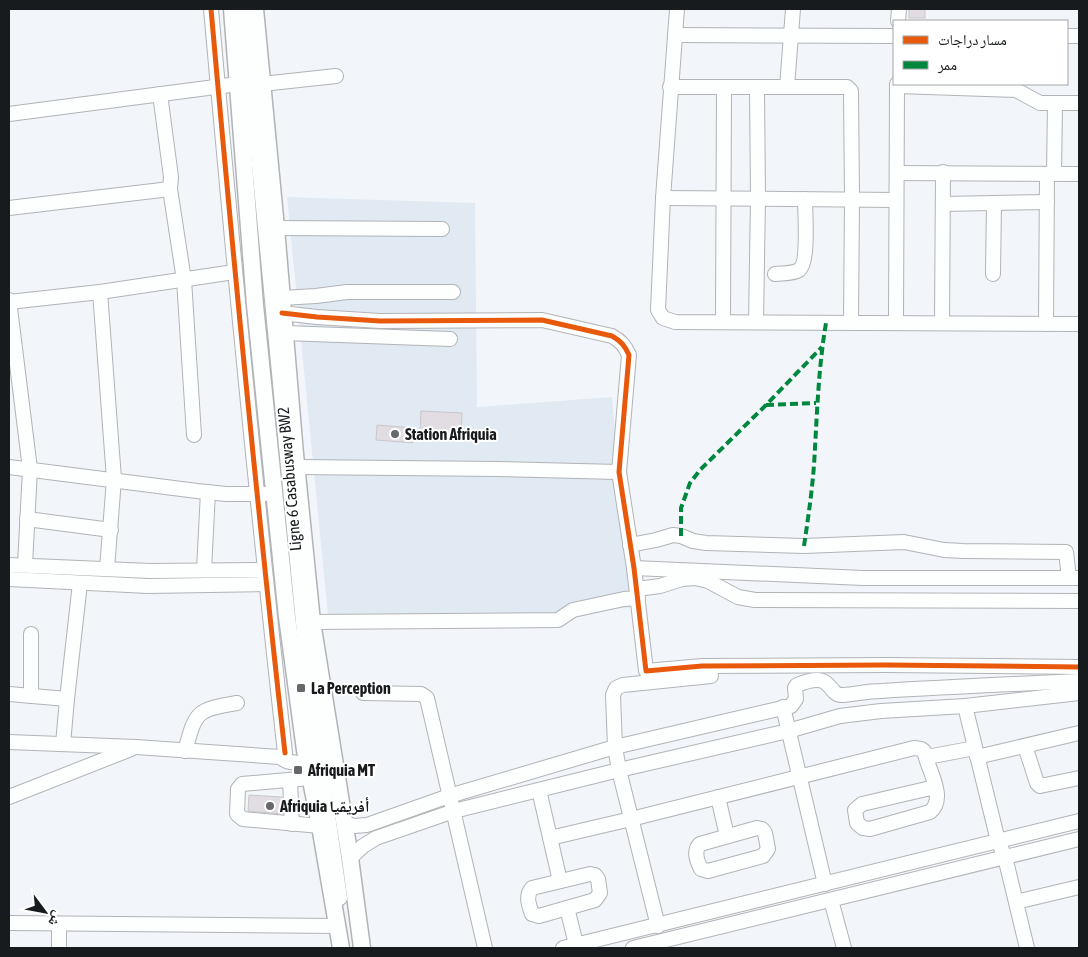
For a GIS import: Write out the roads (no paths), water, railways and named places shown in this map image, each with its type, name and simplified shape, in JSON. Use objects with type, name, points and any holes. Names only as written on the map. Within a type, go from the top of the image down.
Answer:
[{"type":"main road","points":[[232,9],[255,305],[287,616],[318,754],[344,823],[362,948]]},
{"type":"main road","points":[[254,9],[312,622],[318,754],[310,778],[320,826],[340,948]]},
{"type":"street","points":[[211,9],[234,272],[258,495],[282,755]]},
{"type":"street","name":"Ligne 6 Casabusway BW2","points":[[240,9],[304,678],[349,948]]},
{"type":"street","name":"Ligne 6 Casabusway BW2","points":[[244,9],[309,685],[344,948]]},
{"type":"street","points":[[677,9],[663,198],[658,310],[660,315],[668,321],[675,322],[1079,324]]},
{"type":"street","points":[[788,87],[793,9]]},
{"type":"street","points":[[675,35],[893,36]]},
{"type":"street","points":[[262,84],[336,76]]},
{"type":"street","points":[[9,114],[238,84]]},
{"type":"street","points":[[896,323],[897,85],[1016,90],[1040,103],[1079,103]]},
{"type":"street","points":[[670,87],[847,87],[851,91],[850,323]]},
{"type":"street","points":[[723,322],[724,88]]},
{"type":"street","points":[[756,322],[757,88]]},
{"type":"street","points":[[160,94],[171,177],[170,189],[184,280],[194,435]]},
{"type":"street","points":[[1046,324],[1047,202],[1051,174],[1055,103]]},
{"type":"street","points":[[942,323],[943,172]]},
{"type":"street","points":[[897,173],[1079,174]]},
{"type":"street","points":[[9,208],[170,189]]},
{"type":"street","points":[[663,198],[896,200]]},
{"type":"street","points":[[775,274],[797,271],[802,267],[805,256],[805,199]]},
{"type":"street","points":[[943,204],[1047,202]]},
{"type":"street","points":[[993,274],[994,203]]},
{"type":"street","points":[[276,228],[442,230]]},
{"type":"street","points":[[25,565],[30,469],[9,301],[100,292],[234,272]]},
{"type":"street","points":[[100,292],[114,479],[107,569]]},
{"type":"street","points":[[282,305],[347,292],[453,292]]},
{"type":"street","points":[[282,305],[317,317],[380,321],[542,320],[612,336],[626,347],[629,355],[619,472],[634,568],[646,671],[702,666],[1079,667]]},
{"type":"street","points":[[284,333],[450,339]]},
{"type":"street","points":[[9,467],[208,492],[258,495],[275,493]]},
{"type":"street","points":[[296,467],[497,468],[619,472]]},
{"type":"street","points":[[204,570],[208,492]]},
{"type":"street","points":[[28,519],[110,530]]},
{"type":"street","points":[[630,545],[673,535],[706,543],[804,546],[904,542],[954,551],[1073,552],[1074,578],[863,578],[634,568]]},
{"type":"street","points":[[9,565],[204,570],[265,577]]},
{"type":"street","points":[[9,580],[171,586],[265,577]]},
{"type":"street","points":[[312,622],[558,620],[573,610],[624,599],[682,579],[695,578],[708,581],[738,597],[755,600],[1079,601]]},
{"type":"street","points":[[64,744],[80,583]]},
{"type":"street","points":[[31,634],[31,696]]},
{"type":"street","points":[[658,926],[619,770],[615,748],[612,699],[616,688],[623,685],[711,676]]},
{"type":"street","points":[[344,823],[358,826],[372,823],[449,796],[615,748],[791,706],[796,699],[796,685],[817,679],[824,681],[836,693],[843,695],[881,691],[1079,680]]},
{"type":"street","points":[[363,693],[421,694],[427,698],[485,948]]},
{"type":"street","points":[[350,858],[363,846],[376,838],[454,811],[788,731],[823,720],[860,713],[965,706],[1079,693]]},
{"type":"street","points":[[9,694],[67,699]]},
{"type":"street","points":[[185,751],[194,721],[200,713],[209,708],[237,703]]},
{"type":"street","points":[[965,706],[998,841],[1005,857],[1026,948]]},
{"type":"street","points":[[782,707],[825,884]]},
{"type":"street","points":[[926,757],[1025,746],[1079,733]]},
{"type":"street","points":[[9,742],[282,755],[318,754]]},
{"type":"street","points":[[1025,746],[1037,783],[1040,786],[1079,778]]},
{"type":"street","points":[[9,797],[136,747]]},
{"type":"street","points":[[550,838],[914,748],[921,749],[926,757],[935,787],[937,802],[935,808],[930,812],[870,828],[863,828],[856,824],[855,810],[862,804],[935,787]]},
{"type":"street","points":[[310,778],[242,784],[238,789],[238,814],[243,819],[320,826]]},
{"type":"street","points":[[290,780],[292,824]]},
{"type":"street","points":[[539,790],[560,881]]},
{"type":"street","points":[[718,797],[727,836]]},
{"type":"street","points":[[567,908],[569,946],[658,926],[1079,821]]},
{"type":"street","points":[[372,823],[376,838]]},
{"type":"street","points":[[759,828],[765,834],[768,849],[766,854],[760,857],[702,871],[696,854],[698,847],[704,842],[727,836],[759,828]]},
{"type":"street","points":[[633,948],[1079,839]]},
{"type":"street","points":[[590,874],[595,875],[598,879],[600,893],[592,902],[537,916],[532,914],[528,898],[529,891],[532,888],[560,881],[590,874]]},
{"type":"street","points":[[1016,902],[1079,888]]},
{"type":"street","points":[[831,900],[844,948]]},
{"type":"street","points":[[9,923],[337,926]]},
{"type":"street","points":[[59,924],[59,948]]},
{"type":"place","name":"Station Afriquia","points":[[395,434]]},
{"type":"place","name":"La Perception","points":[[301,688]]},
{"type":"place","name":"Afriquia MT","points":[[298,770]]},
{"type":"place","name":"Afriquia أفريقيا","points":[[270,806]]}]
